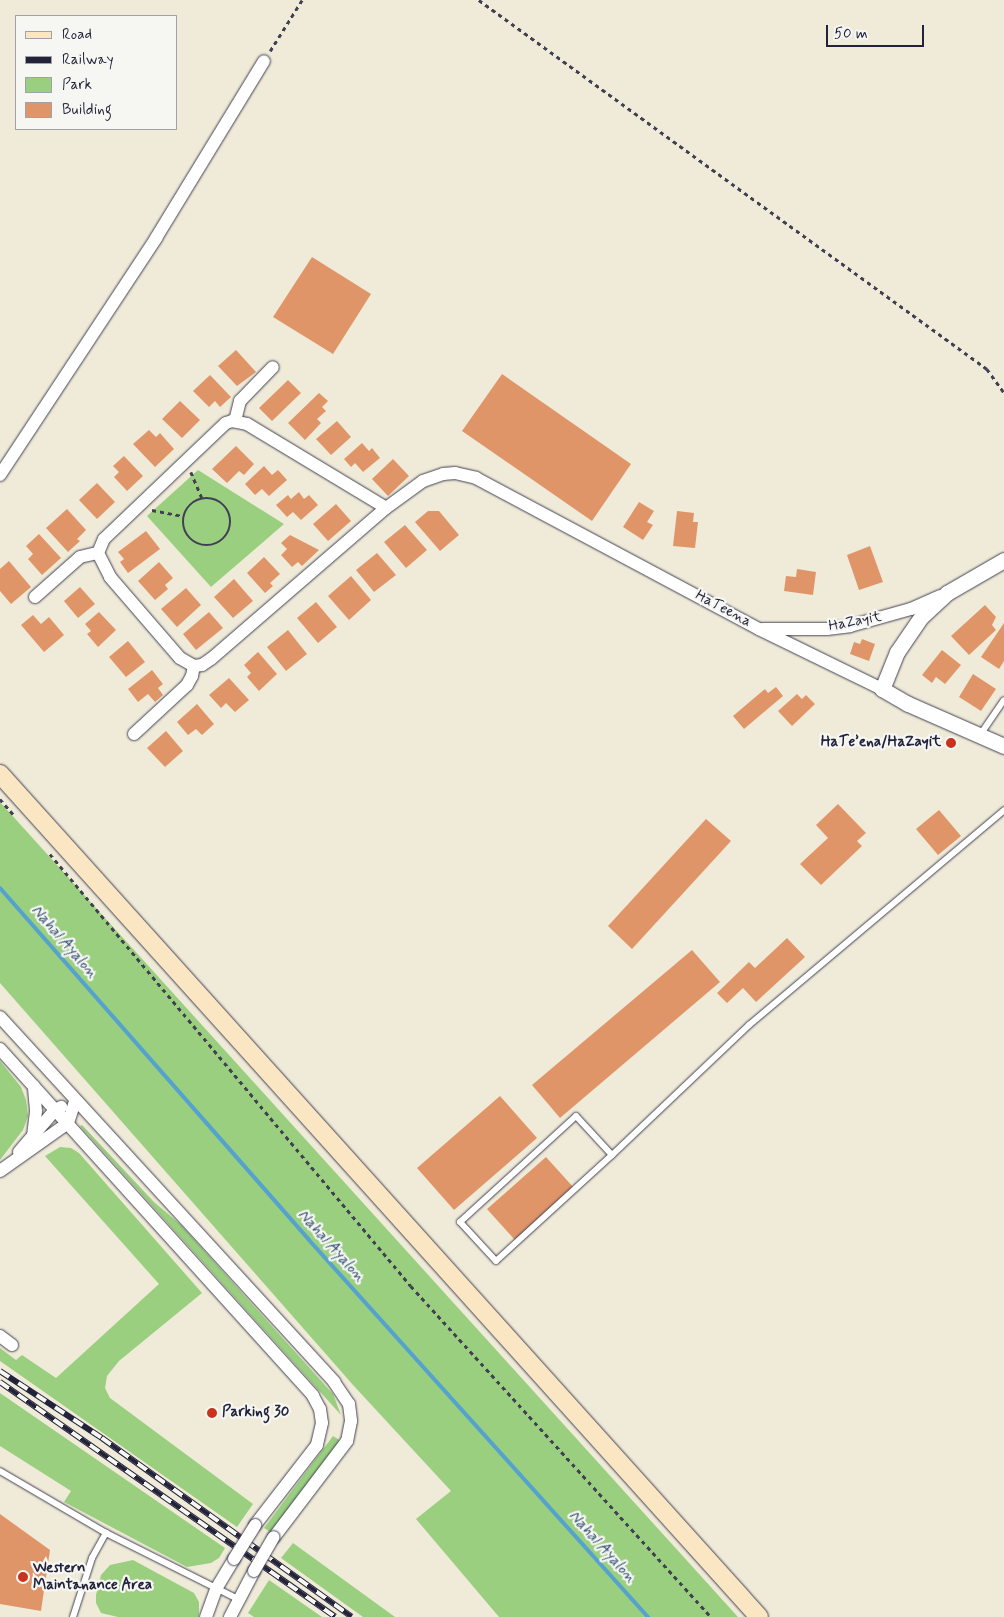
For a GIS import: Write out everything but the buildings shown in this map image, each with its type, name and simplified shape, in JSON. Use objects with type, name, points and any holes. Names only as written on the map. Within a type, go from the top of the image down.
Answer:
[{"type":"main road","points":[[0,774],[759,1617]]},
{"type":"street","points":[[0,475],[156,238],[264,61]]},
{"type":"street","points":[[235,421],[240,401],[272,367]]},
{"type":"street","points":[[235,421],[247,424],[386,508],[202,665],[194,666],[180,658],[110,576],[98,553],[104,539],[226,423],[235,421]]},
{"type":"street","name":"HaTeena","points":[[386,508],[415,485],[443,474],[455,473],[476,478],[908,704],[1004,746]]},
{"type":"street","points":[[35,597],[80,557],[98,553]]},
{"type":"street","name":"HaZayit","points":[[760,628],[827,629],[850,626],[911,609],[947,593],[1004,560]]},
{"type":"street","name":"HaZayit","points":[[882,690],[897,652],[908,632],[947,593]]},
{"type":"street","points":[[134,734],[187,685],[192,676],[194,666]]},
{"type":"street","points":[[0,1017],[334,1382],[349,1404],[352,1421],[347,1441],[274,1537],[238,1599],[230,1617]]},
{"type":"street","points":[[0,1048],[312,1396],[320,1409],[321,1432],[317,1445],[255,1525],[216,1589],[206,1617]]},
{"type":"street","points":[[33,1136],[36,1111],[34,1086]]},
{"type":"street","points":[[11,1162],[55,1110],[76,1101]]},
{"type":"street","points":[[0,1171],[68,1123],[76,1101]]},
{"type":"street","points":[[0,1336],[12,1345]]},
{"type":"lane","points":[[980,735],[1004,700]]},
{"type":"lane","points":[[612,1155],[576,1116],[460,1222],[496,1261],[612,1155],[749,1025],[1004,810]]},
{"type":"lane","points":[[0,1471],[106,1533],[238,1599]]},
{"type":"lane","points":[[73,1617],[92,1558],[106,1533]]},
{"type":"path","points":[[264,61],[302,0]]},
{"type":"path","points":[[478,0],[987,369],[1004,392]]},
{"type":"path","points":[[187,461],[202,498]]},
{"type":"path","points":[[202,498],[218,500],[229,512],[231,527],[223,540],[208,546],[193,542],[184,528],[184,516],[189,506],[202,498]]},
{"type":"path","points":[[138,507],[184,516]]},
{"type":"path","points":[[0,800],[18,818]]},
{"type":"path","points":[[48,852],[411,1286],[711,1617]]},
{"type":"green space","points":[[198,470],[284,524],[211,587],[147,516]]},
{"type":"green space","points":[[0,802],[738,1617],[499,1617],[416,1519],[451,1491],[353,1385],[0,983]]},
{"type":"green space","points":[[0,1061],[21,1087],[26,1100],[28,1116],[23,1130],[0,1160]]},
{"type":"green space","points":[[82,1125],[154,1202],[181,1225],[333,1394],[341,1415],[80,1126]]},
{"type":"green space","points":[[60,1147],[71,1148],[79,1153],[202,1293],[119,1361],[107,1376],[105,1388],[110,1398],[253,1504],[237,1527],[0,1361],[0,1348],[16,1360],[22,1355],[56,1378],[159,1284],[45,1156]]},
{"type":"green space","points":[[0,1393],[225,1548],[219,1558],[211,1563],[187,1567],[64,1502],[71,1491],[0,1446]]},
{"type":"green space","points":[[333,1436],[341,1441],[272,1533],[264,1528]]},
{"type":"green space","points":[[293,1543],[395,1617],[363,1617],[281,1558]]},
{"type":"green space","points":[[133,1560],[194,1593],[199,1602],[199,1617],[118,1617],[101,1613],[96,1603],[96,1595],[101,1575],[110,1565]]},
{"type":"green space","points":[[269,1580],[322,1617],[254,1617],[248,1613]]},
{"type":"waterway","name":"Nahal Ayalon","points":[[0,888],[309,1240],[648,1617]]},
{"type":"railway","points":[[0,1371],[102,1438],[352,1617]]},
{"type":"railway","points":[[0,1382],[335,1617]]},
{"type":"place","name":"HaTe’ena/HaZayit","points":[[951,743]]},
{"type":"place","name":"Parking 30","points":[[212,1413]]},
{"type":"place","name":"Western Maintanance Area","points":[[23,1577]]}]
